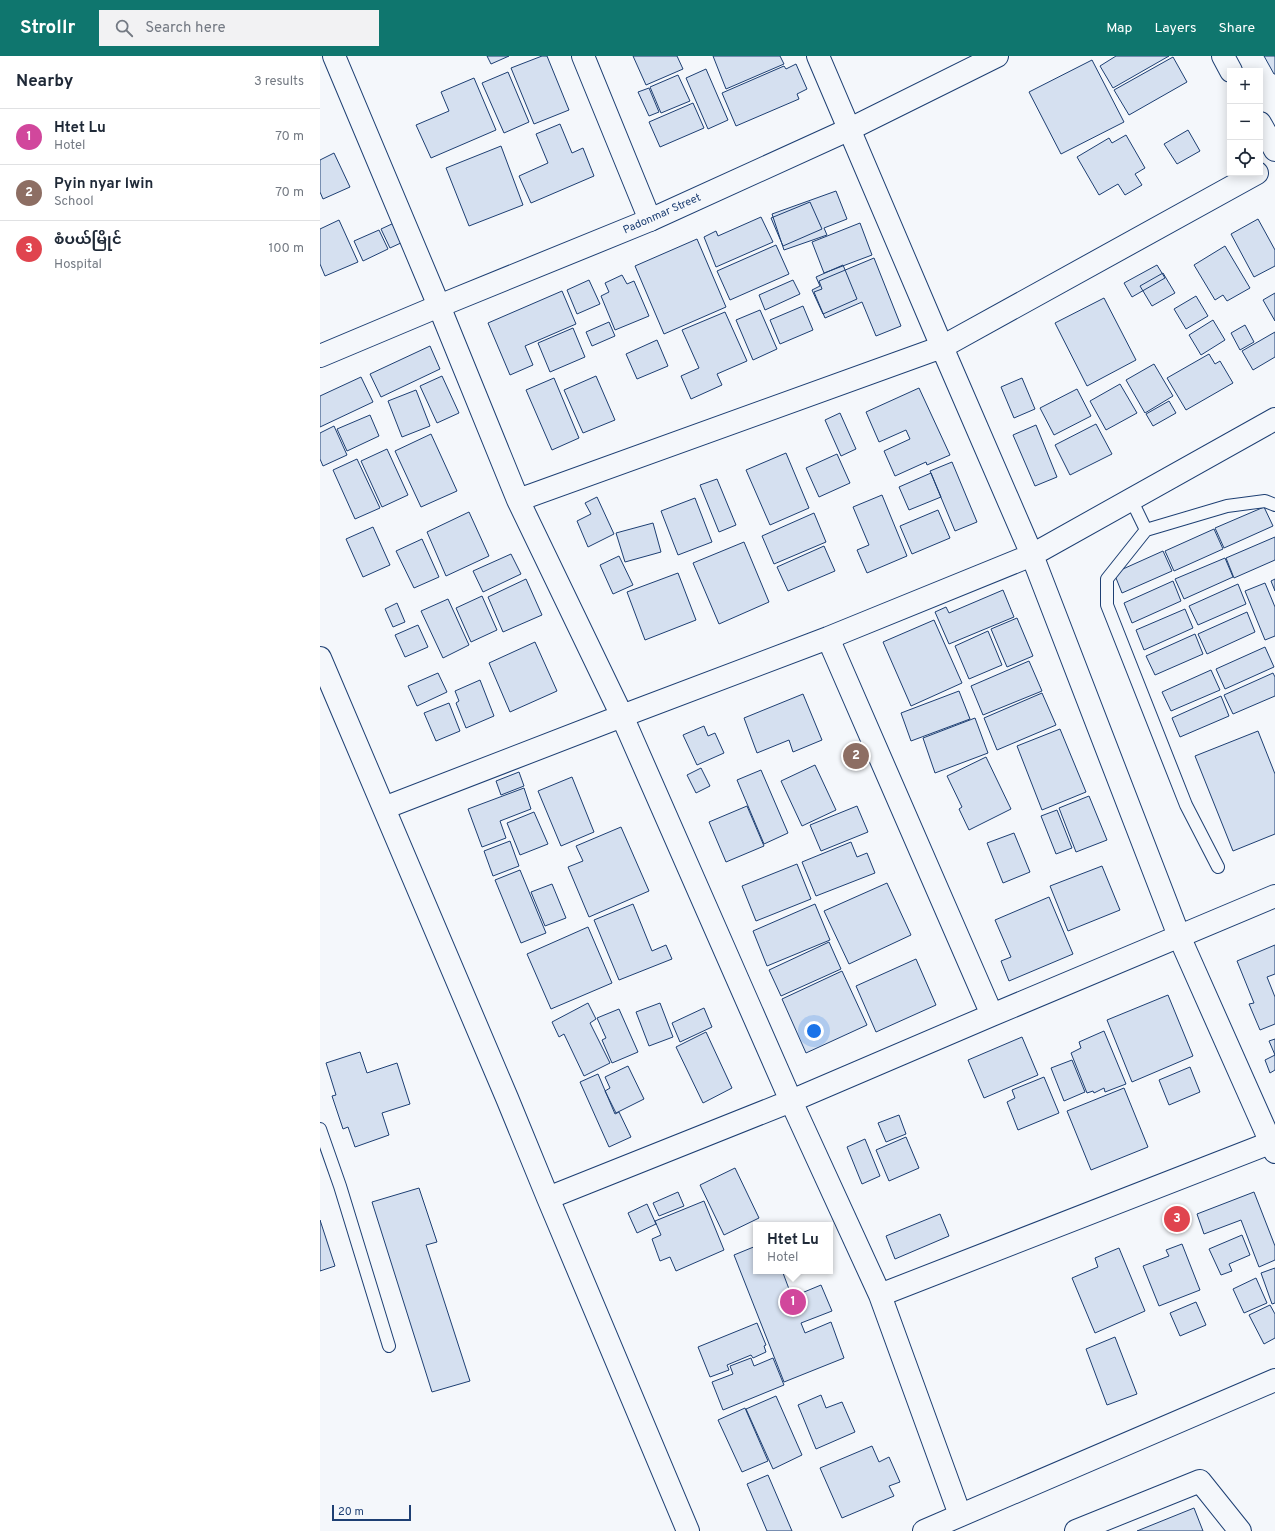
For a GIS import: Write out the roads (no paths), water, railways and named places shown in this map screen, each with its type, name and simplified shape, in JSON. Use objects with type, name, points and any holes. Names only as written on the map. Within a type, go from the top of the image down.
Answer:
[{"type":"street","points":[[334,56],[439,306],[518,500],[622,716],[791,1101],[880,1295],[960,1515]]},
{"type":"street","points":[[583,56],[650,220]]},
{"type":"street","points":[[818,56],[1032,555],[1179,936],[1274,1145],[880,1295]]},
{"type":"street","name":"Padonmar Street","points":[[320,356],[650,220],[850,129],[998,56]]},
{"type":"street","points":[[1223,56],[1230,68]]},
{"type":"street","points":[[1263,128],[1275,150]]},
{"type":"street","points":[[1263,169],[1275,163]]},
{"type":"street","points":[[518,500],[942,348],[1252,176]]},
{"type":"street","points":[[384,808],[828,638],[1032,555],[1275,419]]},
{"type":"street","points":[[828,638],[992,1015]]},
{"type":"street","points":[[320,658],[507,1098],[688,1531]]},
{"type":"street","points":[[548,1198],[791,1101],[1275,896]]},
{"type":"street","points":[[924,1531],[1275,1380]]},
{"type":"street","points":[[1076,1531],[1200,1481],[1240,1531]]},
{"type":"lane","points":[[1131,500],[1146,530]]},
{"type":"lane","points":[[1218,867],[1186,805],[1107,605],[1107,579],[1146,530],[1226,506],[1266,501],[1275,505]]},
{"type":"lane","points":[[320,1129],[340,1186],[389,1346]]},
{"type":"place","name":"Pyin nyar lwin","points":[[856,756]]},
{"type":"place","name":"စံပယ်မြိုင်","points":[[1177,1219]]},
{"type":"place","name":"Htet Lu","points":[[793,1302]]}]
